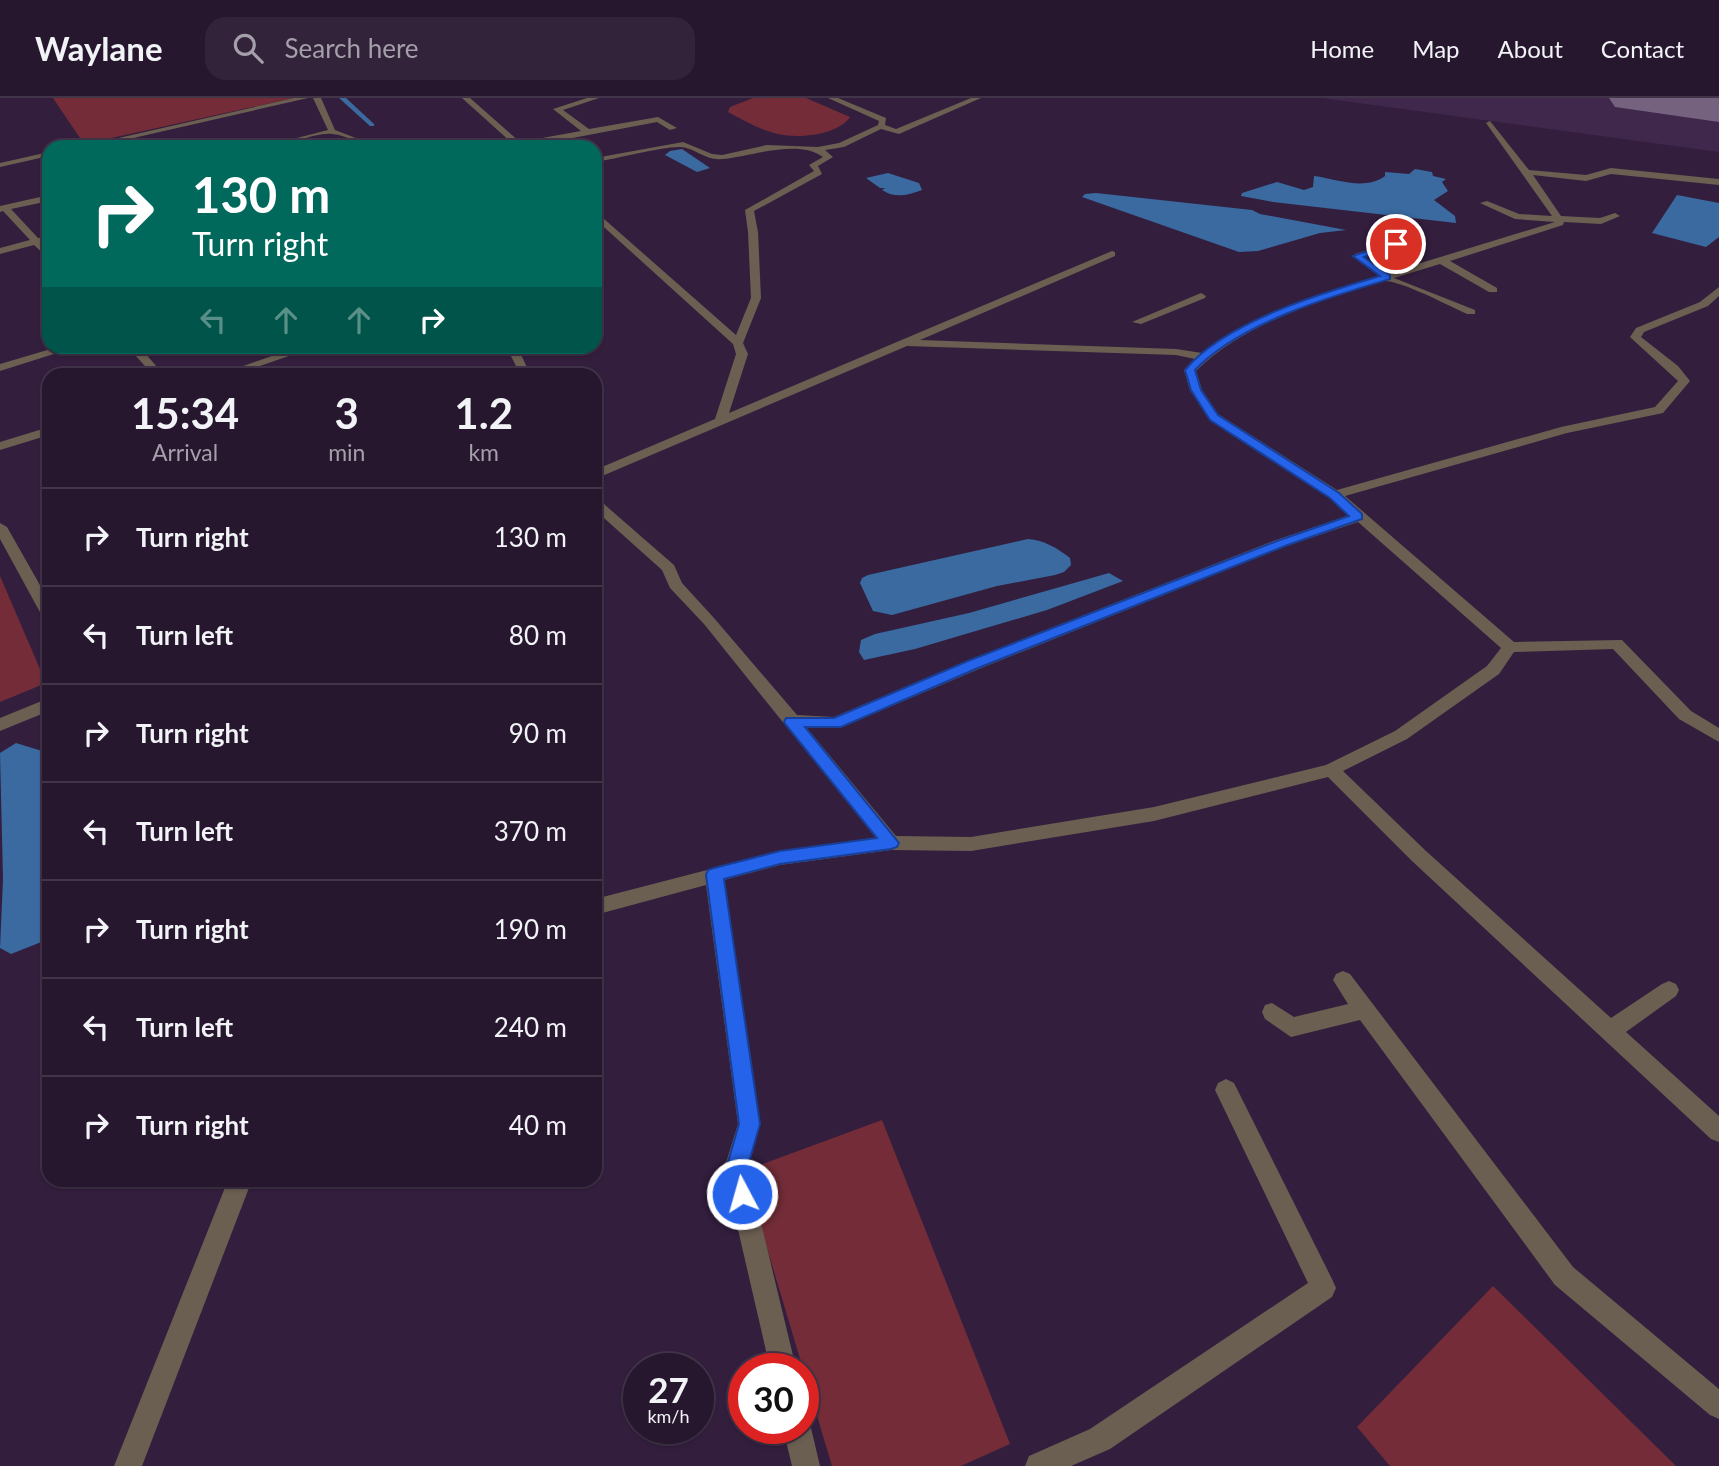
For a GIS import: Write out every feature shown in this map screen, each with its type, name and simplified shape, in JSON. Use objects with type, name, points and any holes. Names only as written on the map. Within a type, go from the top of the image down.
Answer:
[{"type":"street","points":[[115,140],[304,98]]},
{"type":"street","points":[[317,98],[332,131]]},
{"type":"street","points":[[467,98],[513,140]]},
{"type":"street","points":[[589,133],[554,106],[595,98]]},
{"type":"street","points":[[602,159],[683,144],[710,156],[722,157],[766,147],[818,149],[841,145],[881,126],[883,120],[832,98]]},
{"type":"street","points":[[881,126],[896,132],[977,98]]},
{"type":"street","points":[[547,140],[658,119],[673,128]]},
{"type":"street","points":[[1490,123],[1528,172],[1560,223],[1515,240],[1318,297],[1236,335],[1203,357],[1190,370],[1196,390],[1214,417],[1335,495],[1510,648],[1616,644],[1685,715],[1719,736]]},
{"type":"street","points":[[295,140],[332,131],[356,140]]},
{"type":"street","points":[[738,343],[756,298],[753,232],[749,210],[819,172],[813,165],[829,157],[818,149]]},
{"type":"street","points":[[0,165],[42,156]]},
{"type":"street","points":[[1528,172],[1586,178],[1611,171],[1719,182]]},
{"type":"street","points":[[3,208],[42,200]]},
{"type":"street","points":[[1483,203],[1518,217],[1601,221],[1615,216]]},
{"type":"street","points":[[3,208],[42,248]]},
{"type":"street","points":[[602,220],[738,343],[743,355],[721,420]]},
{"type":"street","points":[[0,251],[42,241]]},
{"type":"street","points":[[1412,248],[1396,244],[1358,256],[1385,277],[1471,312]]},
{"type":"street","points":[[602,472],[1112,254]]},
{"type":"street","points":[[1440,260],[1493,289]]},
{"type":"street","points":[[1335,495],[1565,430],[1659,410],[1684,381],[1680,373],[1646,349],[1635,337],[1640,330],[1704,304],[1719,290]]},
{"type":"street","points":[[1138,322],[1201,296]]},
{"type":"street","points":[[901,343],[1176,352],[1203,357]]},
{"type":"street","points":[[0,368],[47,354]]},
{"type":"street","points":[[139,354],[152,368]]},
{"type":"street","points":[[245,368],[288,354]]},
{"type":"street","points":[[0,446],[42,433]]},
{"type":"street","points":[[602,510],[669,568],[675,585],[709,621],[891,843]]},
{"type":"street","points":[[792,722],[836,723],[973,664],[1281,543],[1358,517]]},
{"type":"street","points":[[0,527],[42,602]]},
{"type":"street","points":[[602,904],[780,858],[891,843],[971,844],[1142,816],[1331,770],[1401,735],[1493,670],[1510,648]]},
{"type":"street","points":[[0,725],[42,707]]},
{"type":"street","points":[[1331,770],[1419,856],[1719,1131]]},
{"type":"street","points":[[714,875],[749,1124],[736,1169],[779,1353]]},
{"type":"street","points":[[1343,979],[1564,1276],[1719,1406]]},
{"type":"street","points":[[1610,1031],[1669,990]]},
{"type":"street","points":[[1272,1012],[1290,1027],[1365,1009]]},
{"type":"street","points":[[1039,1466],[1100,1439],[1323,1287],[1226,1090]]},
{"type":"street","points":[[128,1466],[237,1187]]},
{"type":"street","points":[[801,1444],[806,1466]]},
{"type":"shaded area","points":[[53,98],[294,98],[102,140],[81,140]]},
{"type":"shaded area","points":[[753,98],[806,98],[850,117],[837,128],[827,132],[796,136],[778,134],[759,128],[728,112],[730,107]]},
{"type":"shaded area","points":[[1322,98],[1719,98],[1719,152]]},
{"type":"shaded area","points":[[0,576],[42,674],[42,685],[0,702]]},
{"type":"shaded area","points":[[882,1120],[1010,1444],[961,1466],[832,1466],[819,1422],[819,1353],[798,1353],[744,1171]]},
{"type":"shaded area","points":[[1493,1286],[1676,1466],[1390,1466],[1357,1427]]},
{"type":"water","points":[[682,149],[710,168],[697,172],[665,155],[670,151]]},
{"type":"water","points":[[1415,169],[1432,172],[1433,176],[1446,179],[1442,182],[1448,191],[1434,200],[1455,216],[1456,223],[1241,196],[1242,193],[1277,182],[1304,190],[1313,187],[1314,176],[1369,183],[1385,176],[1385,172],[1409,174]]},
{"type":"water","points":[[888,173],[919,183],[922,190],[907,195],[892,194],[866,178]]},
{"type":"water","points":[[1096,193],[1252,210],[1260,214],[1346,230],[1320,233],[1258,251],[1239,252],[1082,197]]},
{"type":"water","points":[[1677,195],[1719,203],[1719,237],[1706,247],[1652,233]]},
{"type":"water","points":[[1028,539],[1055,548],[1070,558],[1071,565],[1064,572],[1055,575],[997,586],[892,615],[873,611],[860,583],[862,578],[868,575]]},
{"type":"water","points":[[1109,573],[1123,581],[1047,610],[915,649],[864,660],[859,652],[861,640],[875,634],[969,613]]},
{"type":"water","points":[[16,743],[42,751],[42,942],[11,954],[0,948],[3,879],[0,753]]},
{"type":"waterway","points":[[342,98],[372,125]]},
{"type":"taxiway","points":[[1657,98],[1675,104]]},
{"type":"runway","points":[[1630,98],[1719,109]]},
{"type":"route","points":[[742,1194],[736,1169],[749,1124],[714,875],[780,858],[891,843],[792,722],[836,723],[973,664],[1281,543],[1358,517],[1335,495],[1234,433],[1214,417],[1196,390],[1190,370],[1203,357],[1236,335],[1318,297],[1387,277],[1358,256],[1396,244]]}]
